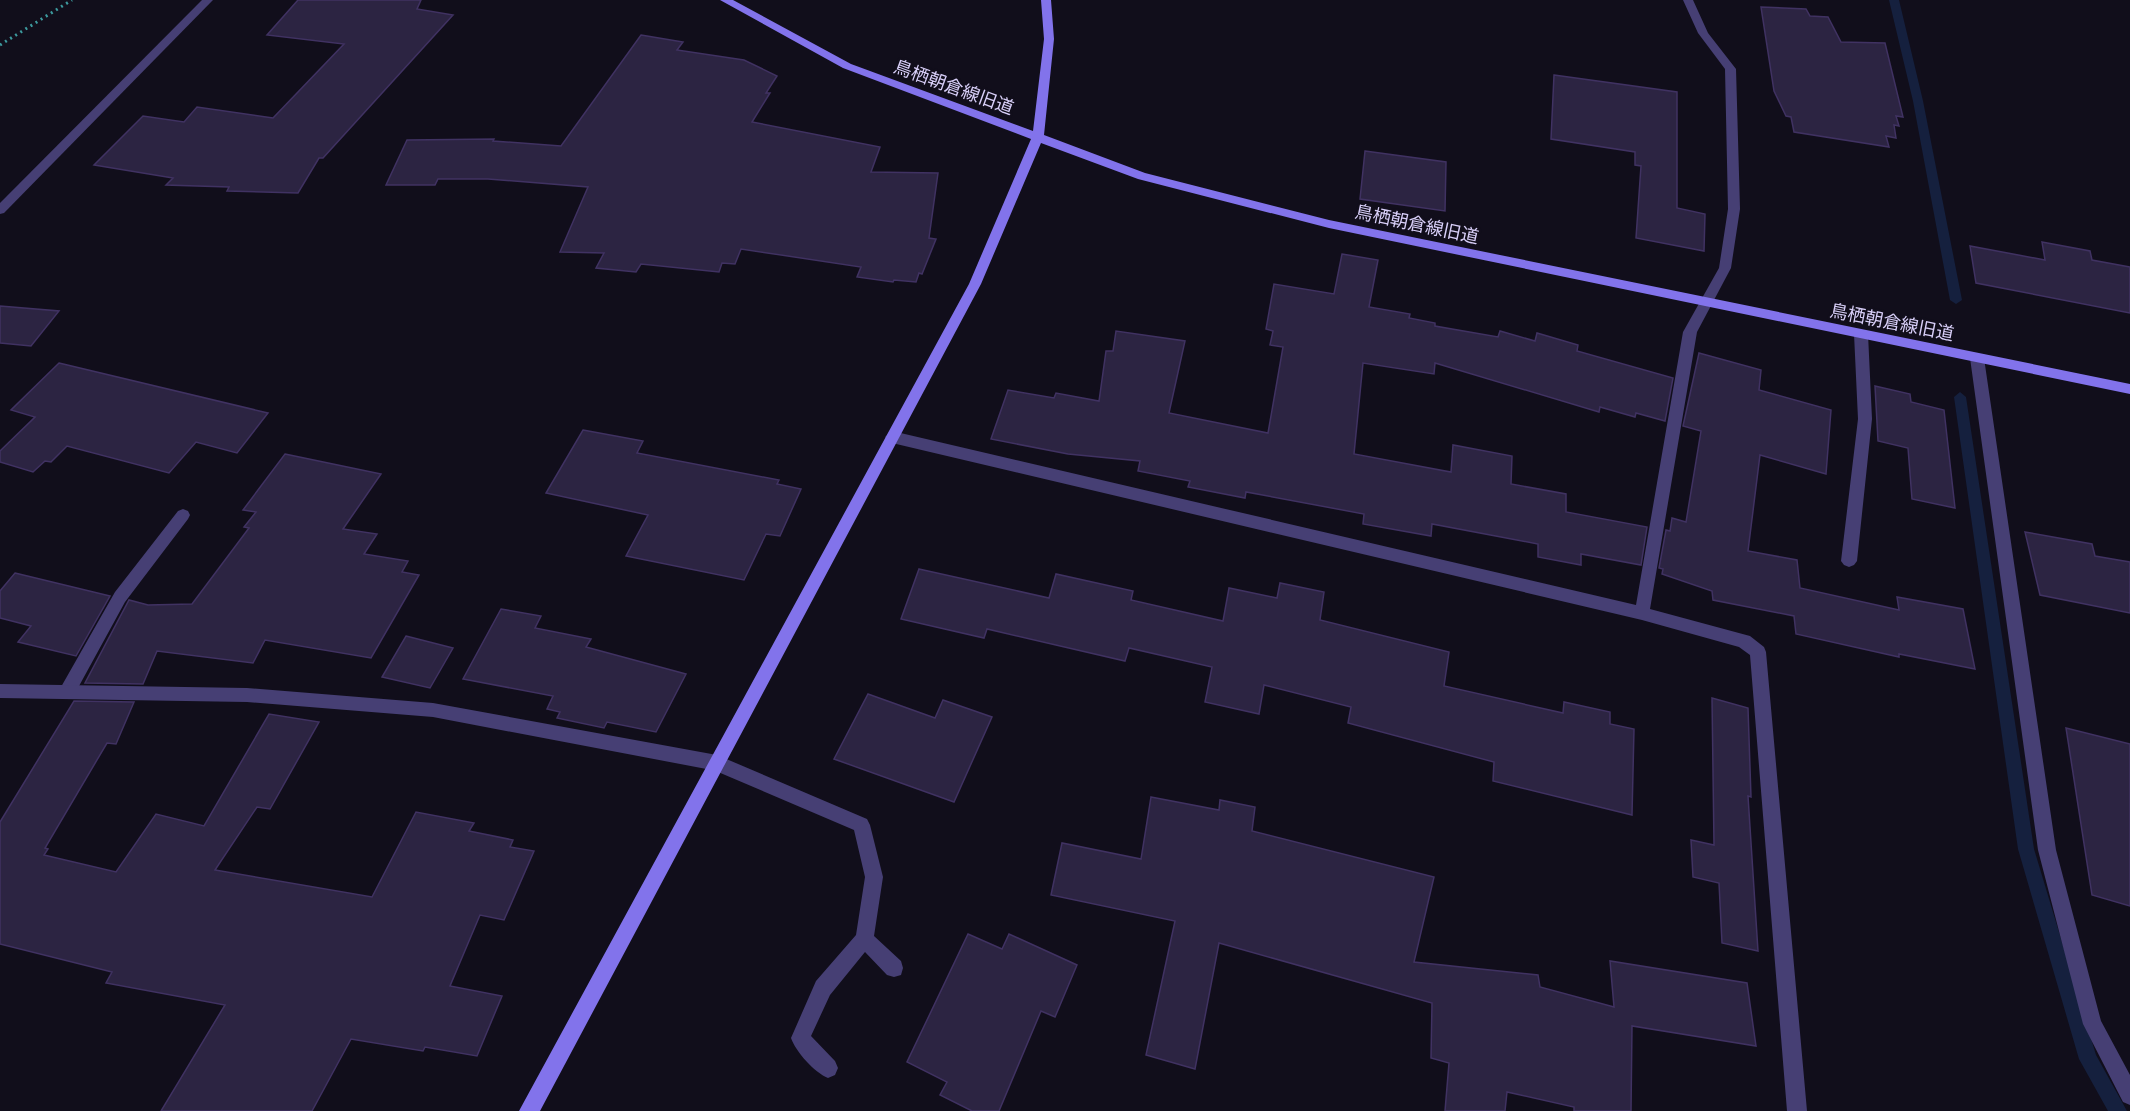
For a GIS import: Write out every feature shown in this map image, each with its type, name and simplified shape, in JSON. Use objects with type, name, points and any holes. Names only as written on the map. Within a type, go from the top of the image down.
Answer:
[{"type":"street","points":[[0,210],[5,197],[208,0]]},
{"type":"street","name":"鳥栖朝倉線旧道","points":[[725,0],[847,66],[1142,176],[1329,224],[2130,389]]},
{"type":"street","points":[[529,1111],[975,284],[1038,137],[1049,39],[1046,0]]},
{"type":"street","points":[[1642,613],[1690,332],[1725,268],[1734,210],[1730,69],[1703,33],[1688,0]]},
{"type":"street","points":[[1849,561],[1865,419],[1861,334]]},
{"type":"street","points":[[1977,358],[2047,850],[2092,1024],[2130,1095]]},
{"type":"street","points":[[892,437],[1642,613],[1744,641],[1758,652],[1797,1111]]},
{"type":"street","points":[[67,692],[120,597],[183,515]]},
{"type":"street","points":[[0,691],[248,695],[433,710],[717,763],[861,825],[874,877],[864,939],[823,988],[800,1038],[828,1068]]},
{"type":"street","points":[[864,939],[894,968]]},
{"type":"path","points":[[0,45],[72,0]]},
{"type":"building","points":[[298,0],[421,0],[417,9],[453,15],[323,158],[319,158],[298,193],[227,191],[229,187],[166,185],[173,178],[94,165],[143,116],[184,122],[197,107],[273,118],[344,44],[267,35]]},
{"type":"building","points":[[1761,7],[1806,9],[1810,16],[1828,17],[1841,42],[1885,43],[1903,117],[1896,116],[1899,126],[1894,125],[1896,138],[1886,136],[1889,147],[1794,132],[1791,117],[1786,116],[1774,91]]},
{"type":"building","points":[[641,35],[683,42],[677,50],[744,60],[777,76],[766,93],[770,93],[752,122],[880,147],[871,172],[938,173],[929,238],[936,239],[922,274],[919,273],[916,282],[894,280],[893,282],[857,277],[861,267],[741,249],[735,264],[722,263],[719,272],[641,264],[636,272],[596,268],[604,253],[560,252],[588,187],[488,179],[438,179],[435,185],[386,185],[407,140],[494,139],[493,141],[561,146]]},
{"type":"building","points":[[1554,75],[1677,92],[1677,208],[1705,214],[1704,251],[1636,238],[1641,166],[1635,165],[1635,152],[1551,139]]},
{"type":"building","points":[[1365,151],[1446,162],[1445,211],[1360,199]]},
{"type":"building","points":[[2042,242],[2090,251],[2092,260],[2130,267],[2130,313],[1976,283],[1970,246],[2045,260]]},
{"type":"building","points":[[1342,254],[1378,260],[1369,307],[1410,314],[1409,318],[1435,323],[1435,326],[1498,337],[1500,331],[1535,341],[1537,333],[1578,345],[1577,351],[1673,378],[1665,421],[1636,413],[1635,417],[1600,407],[1599,412],[1435,363],[1434,374],[1363,363],[1354,454],[1451,472],[1453,445],[1512,456],[1511,484],[1566,494],[1566,512],[1647,527],[1641,565],[1581,554],[1581,565],[1538,557],[1538,544],[1432,524],[1431,536],[1363,524],[1364,514],[1246,492],[1245,498],[1188,487],[1190,481],[1138,471],[1140,461],[1068,454],[991,439],[1008,390],[1054,398],[1056,393],[1099,401],[1106,351],[1113,351],[1116,331],[1185,341],[1169,413],[1268,433],[1283,347],[1270,345],[1273,331],[1266,329],[1274,284],[1334,294]]},
{"type":"building","points":[[0,306],[59,311],[31,346],[0,343]]},
{"type":"building","points":[[1699,353],[1761,370],[1759,390],[1831,410],[1826,474],[1760,455],[1748,551],[1797,560],[1800,588],[1899,610],[1897,597],[1963,609],[1975,669],[1899,654],[1899,657],[1796,634],[1794,616],[1713,600],[1712,591],[1662,574],[1663,569],[1659,568],[1666,530],[1670,531],[1672,518],[1686,522],[1701,431],[1683,426]]},
{"type":"building","points":[[59,363],[268,413],[237,453],[196,442],[169,473],[67,446],[51,462],[45,461],[33,472],[0,462],[0,451],[35,417],[11,410]]},
{"type":"building","points":[[1875,386],[1910,394],[1911,402],[1944,410],[1955,508],[1912,499],[1908,448],[1878,441]]},
{"type":"building","points":[[583,430],[643,441],[637,453],[779,480],[777,484],[801,489],[780,536],[766,534],[744,580],[626,556],[648,515],[546,493]]},
{"type":"building","points":[[285,454],[381,474],[343,529],[377,534],[364,554],[408,561],[402,572],[419,575],[371,658],[265,640],[253,663],[157,651],[143,684],[85,683],[129,600],[148,605],[192,604],[249,528],[244,527],[256,512],[243,510]]},
{"type":"building","points":[[2025,532],[2092,544],[2095,556],[2130,562],[2130,613],[2040,595]]},
{"type":"building","points":[[919,569],[1049,598],[1056,574],[1133,591],[1131,600],[1223,621],[1229,588],[1277,598],[1280,583],[1324,592],[1320,620],[1449,652],[1444,686],[1563,713],[1564,702],[1610,712],[1610,724],[1634,729],[1632,815],[1493,781],[1494,762],[1348,723],[1351,707],[1264,685],[1259,714],[1205,702],[1212,667],[1129,648],[1125,661],[987,629],[984,638],[901,619]]},
{"type":"building","points":[[15,573],[110,596],[76,656],[18,642],[31,626],[0,618],[0,591]]},
{"type":"building","points":[[501,609],[541,616],[535,628],[591,639],[586,647],[686,674],[656,732],[607,722],[604,728],[557,718],[560,712],[547,709],[553,696],[463,679]]},
{"type":"building","points":[[406,636],[453,648],[430,688],[382,677]]},
{"type":"building","points":[[868,694],[935,718],[943,700],[992,717],[954,802],[834,759]]},
{"type":"building","points":[[1712,698],[1748,708],[1751,797],[1748,796],[1758,951],[1722,943],[1719,883],[1693,877],[1691,840],[1714,845]]},
{"type":"building","points":[[74,701],[134,702],[116,744],[107,743],[45,848],[48,849],[44,855],[116,872],[156,814],[204,826],[269,714],[319,722],[270,809],[257,807],[215,870],[372,897],[416,812],[474,823],[469,831],[513,840],[510,847],[534,851],[504,920],[480,915],[450,986],[502,996],[477,1056],[425,1047],[423,1051],[351,1039],[312,1111],[161,1111],[225,1005],[106,983],[112,972],[0,944],[0,822]]},
{"type":"building","points":[[2066,728],[2130,744],[2130,906],[2092,895]]},
{"type":"building","points":[[1151,797],[1219,810],[1220,800],[1255,807],[1252,831],[1434,877],[1414,962],[1538,975],[1540,987],[1614,1007],[1610,961],[1747,983],[1756,1046],[1632,1026],[1631,1111],[1574,1111],[1574,1107],[1507,1092],[1505,1111],[1445,1111],[1449,1063],[1431,1058],[1432,1003],[1219,943],[1195,1069],[1146,1055],[1175,921],[1051,895],[1062,843],[1141,859]]},
{"type":"building","points":[[968,934],[1002,949],[1009,934],[1077,965],[1055,1017],[1041,1011],[999,1111],[972,1111],[940,1095],[947,1082],[907,1062]]},
{"type":"waterway","points":[[1894,0],[1918,101],[1956,300]]},
{"type":"waterway","points":[[1960,397],[2026,849],[2088,1059],[2118,1111]]}]
